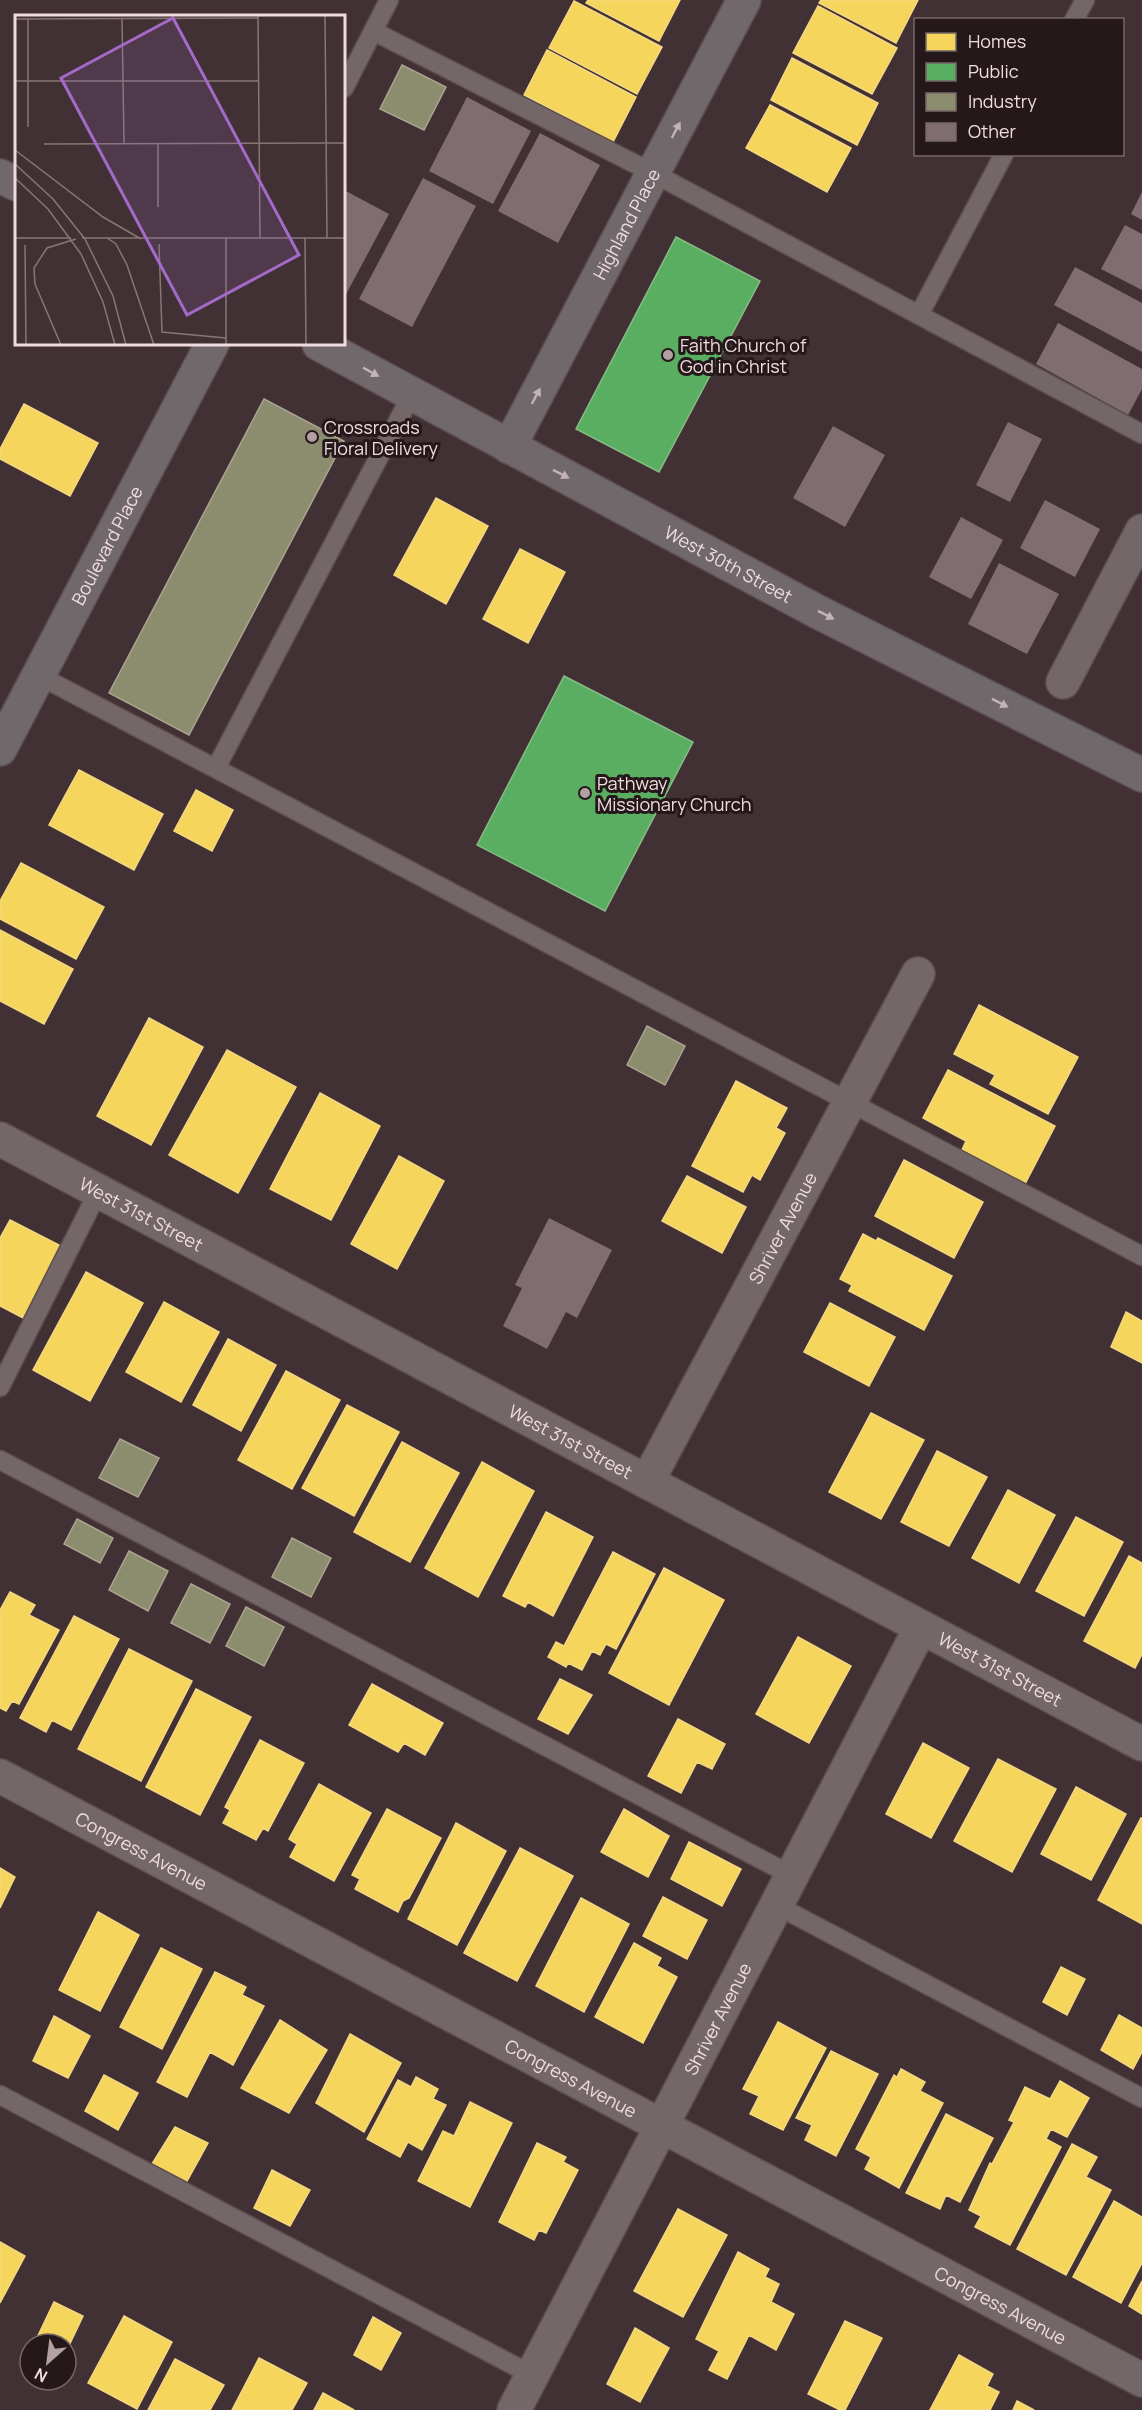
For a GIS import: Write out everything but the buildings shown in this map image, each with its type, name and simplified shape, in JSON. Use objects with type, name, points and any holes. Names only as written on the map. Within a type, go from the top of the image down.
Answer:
[{"type":"street","name":"Highland Place","points":[[509,447],[744,0]]},
{"type":"street","points":[[0,176],[15,184]]},
{"type":"street","name":"Boulevard Place","points":[[0,748],[211,345]]},
{"type":"street","name":"West 30th Street","points":[[321,345],[818,612],[1142,775]]},
{"type":"street","points":[[1063,682],[1142,531]]},
{"type":"street","name":"Shriver Avenue","points":[[647,1482],[918,974]]},
{"type":"street","name":"West 31st Street","points":[[0,1139],[1142,1744]]},
{"type":"street","name":"Shriver Avenue","points":[[525,2399],[662,2126],[921,1627]]},
{"type":"street","name":"Congress Avenue","points":[[0,1776],[1142,2380]]},
{"type":"lane","points":[[345,85],[389,0]]},
{"type":"lane","points":[[1075,18],[1085,0]]},
{"type":"lane","points":[[373,31],[653,173],[1142,434]]},
{"type":"lane","points":[[919,315],[1003,156]]},
{"type":"lane","points":[[216,768],[412,394]]},
{"type":"lane","points":[[38,675],[1142,1256]]},
{"type":"lane","points":[[0,1387],[99,1190]]},
{"type":"lane","points":[[0,1460],[791,1875]]},
{"type":"lane","points":[[776,1905],[1142,2098]]},
{"type":"lane","points":[[0,2095],[525,2399]]},
{"type":"place","name":"Faith Church of God in Christ","points":[[668,355]]},
{"type":"place","name":"Crossroads Floral Delivery","points":[[312,437]]},
{"type":"place","name":"Pathway Missionary Church","points":[[585,793]]}]
